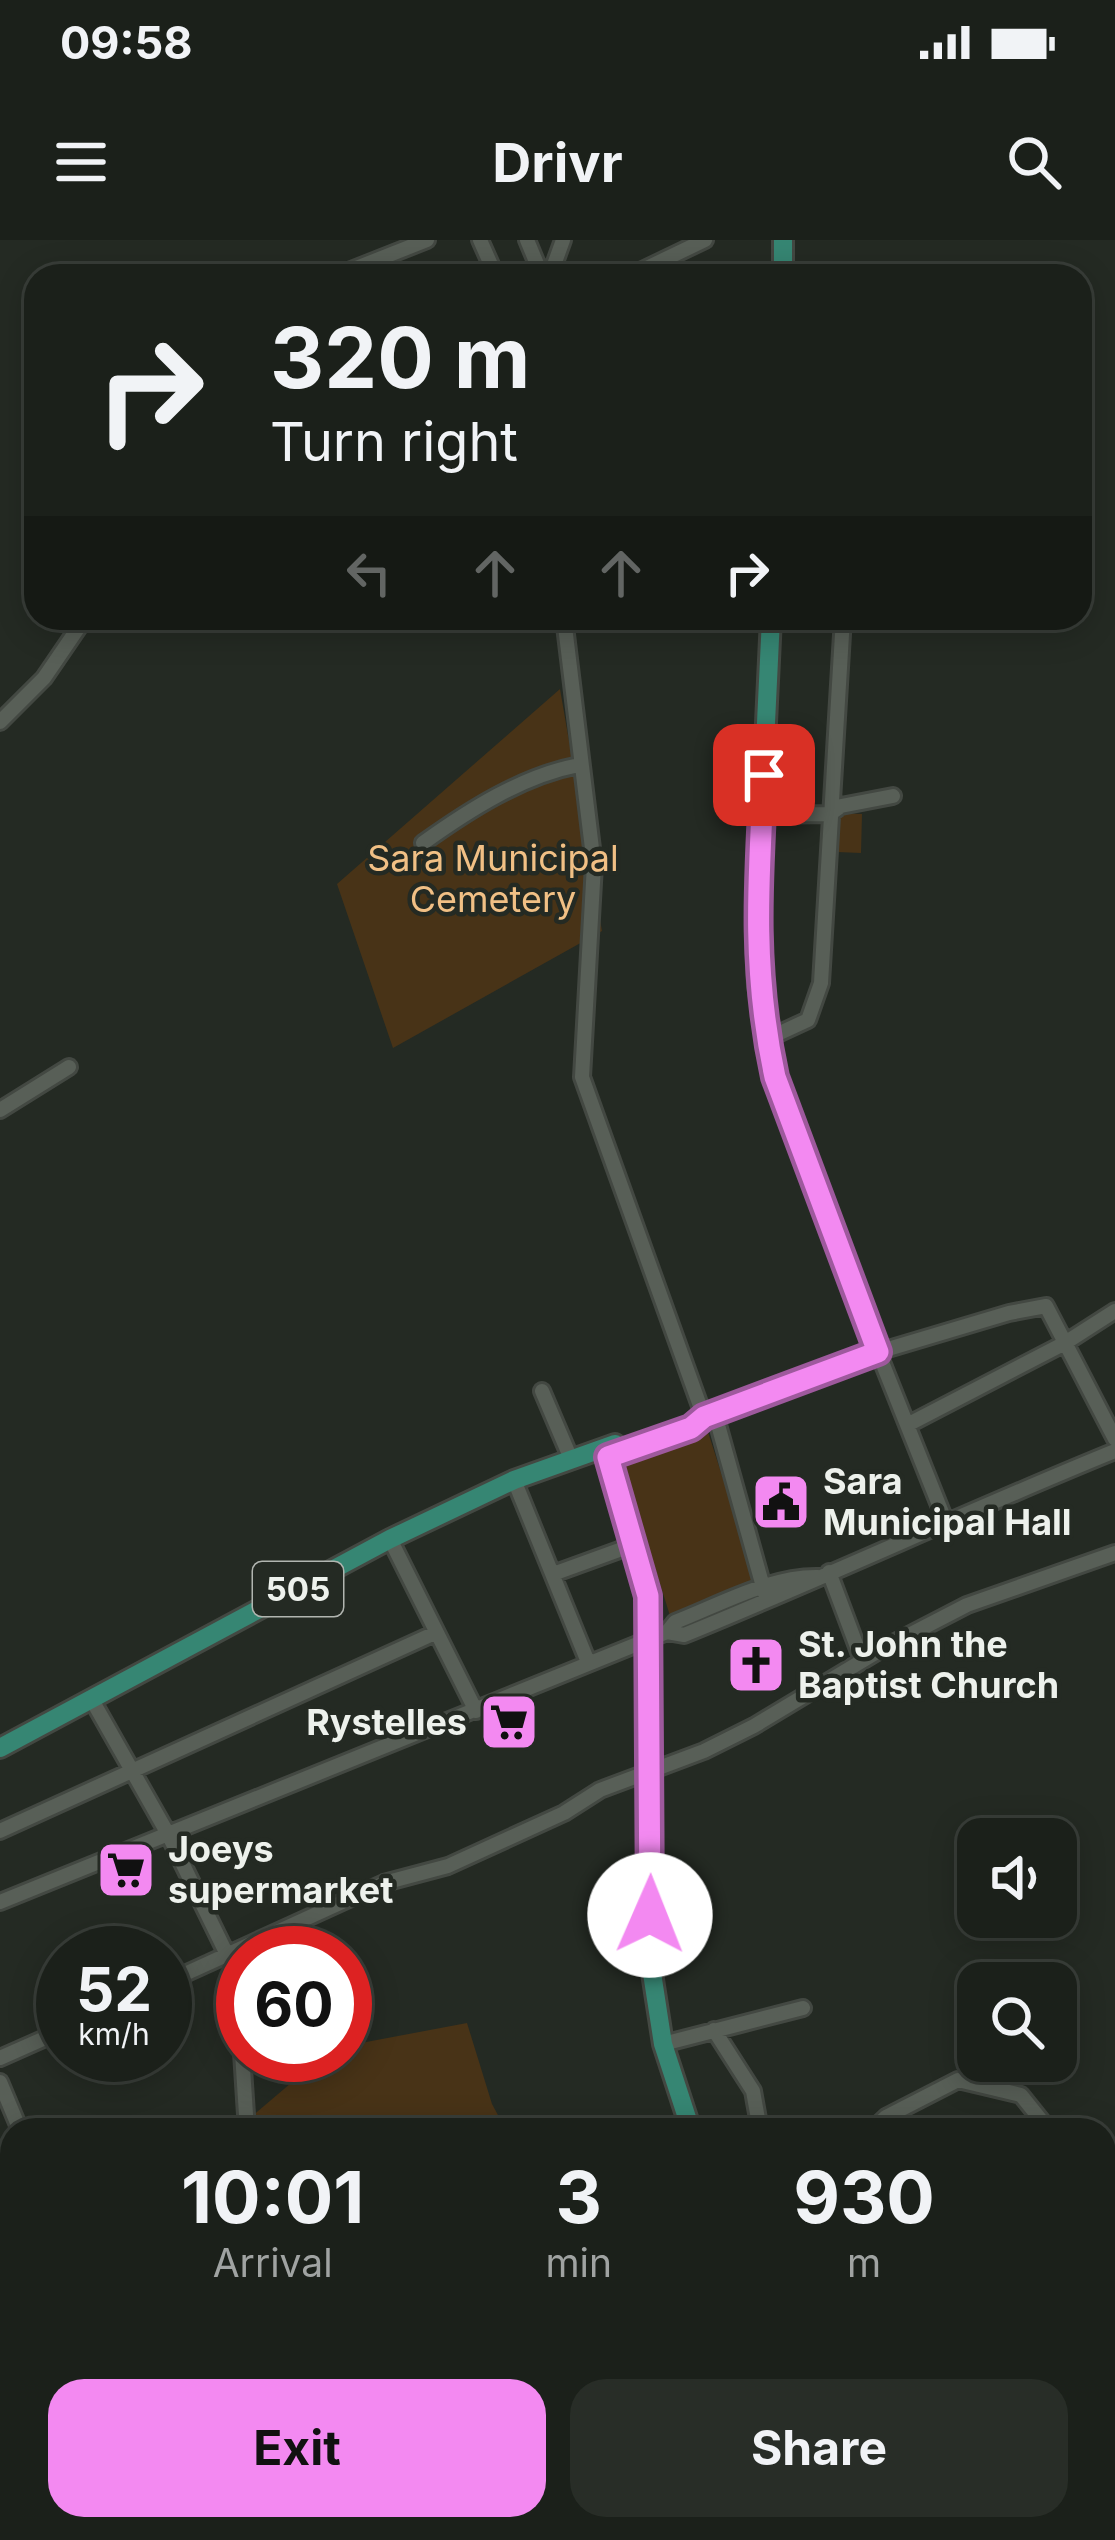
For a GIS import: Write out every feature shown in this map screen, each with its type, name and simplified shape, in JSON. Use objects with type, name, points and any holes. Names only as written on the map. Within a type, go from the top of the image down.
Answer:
[{"type":"main road","points":[[687,2118],[663,2044],[650,1960],[650,1772],[658,1635],[606,1454],[620,1441],[688,1417],[710,1415],[878,1352],[775,1077],[758,986],[756,932],[771,630]]},
{"type":"main road","name":"505","points":[[0,1748],[390,1540],[514,1480],[571,1459],[606,1454]]},
{"type":"street","points":[[366,264],[427,240]]},
{"type":"street","points":[[656,264],[705,240]]},
{"type":"street","points":[[0,722],[44,678],[78,630]]},
{"type":"street","points":[[565,630],[593,865],[581,1077],[710,1415],[765,1595]]},
{"type":"street","points":[[767,1040],[808,1020],[816,1002],[830,871],[842,630]]},
{"type":"street","points":[[423,843],[494,797],[579,765]]},
{"type":"street","points":[[761,814],[830,814],[841,806],[892,796]]},
{"type":"street","points":[[0,1110],[69,1067]]},
{"type":"street","points":[[946,1520],[878,1352],[1040,1306],[1049,1309],[1115,1439]]},
{"type":"street","points":[[909,1424],[1065,1343],[1115,1311]]},
{"type":"street","points":[[542,1391],[571,1459]]},
{"type":"street","points":[[0,1902],[476,1711],[658,1635],[675,1622],[765,1595],[802,1577],[823,1575],[1115,1451]]},
{"type":"street","points":[[514,1480],[588,1662]]},
{"type":"street","points":[[390,1540],[476,1711]]},
{"type":"street","points":[[553,1574],[633,1545]]},
{"type":"street","points":[[290,1926],[384,1883],[448,1866],[564,1813],[600,1790],[754,1726],[862,1660],[967,1605],[1115,1553]]},
{"type":"street","points":[[823,1575],[862,1660]]},
{"type":"street","points":[[0,1831],[435,1634]]},
{"type":"street","points":[[92,1700],[216,1928]]},
{"type":"street","points":[[663,2044],[803,2008]]},
{"type":"street","points":[[714,2030],[752,2091],[758,2118]]},
{"type":"street","points":[[0,2058],[36,2042]]},
{"type":"street","points":[[893,2118],[942,2088],[968,2080],[996,2092],[1021,2095],[1039,2118]]},
{"type":"street","points":[[0,2082],[15,2118]]},
{"type":"street","points":[[244,2082],[246,2118]]},
{"type":"green space","name":"Sara Municipal Cemetery","points":[[560,689],[602,931],[393,1048],[337,884]]},
{"type":"green space","points":[[838,813],[862,814],[861,853],[837,852]]},
{"type":"green space","points":[[708,1432],[758,1587],[671,1619],[622,1461]]},
{"type":"green space","points":[[467,2023],[500,2118],[250,2118],[292,2082],[372,2082],[372,2041]]},
{"type":"place","name":"Sara Municipal Hall","points":[[781,1502]]},
{"type":"place","name":"St. John the Baptist Church","points":[[756,1665]]},
{"type":"place","name":"Rystelles","points":[[509,1722]]},
{"type":"place","name":"Joeys supermarket","points":[[126,1870]]},
{"type":"route","points":[[650,1915],[648,1596],[608,1457],[878,1352],[775,1077],[767,1040],[756,932],[764,775]]}]
